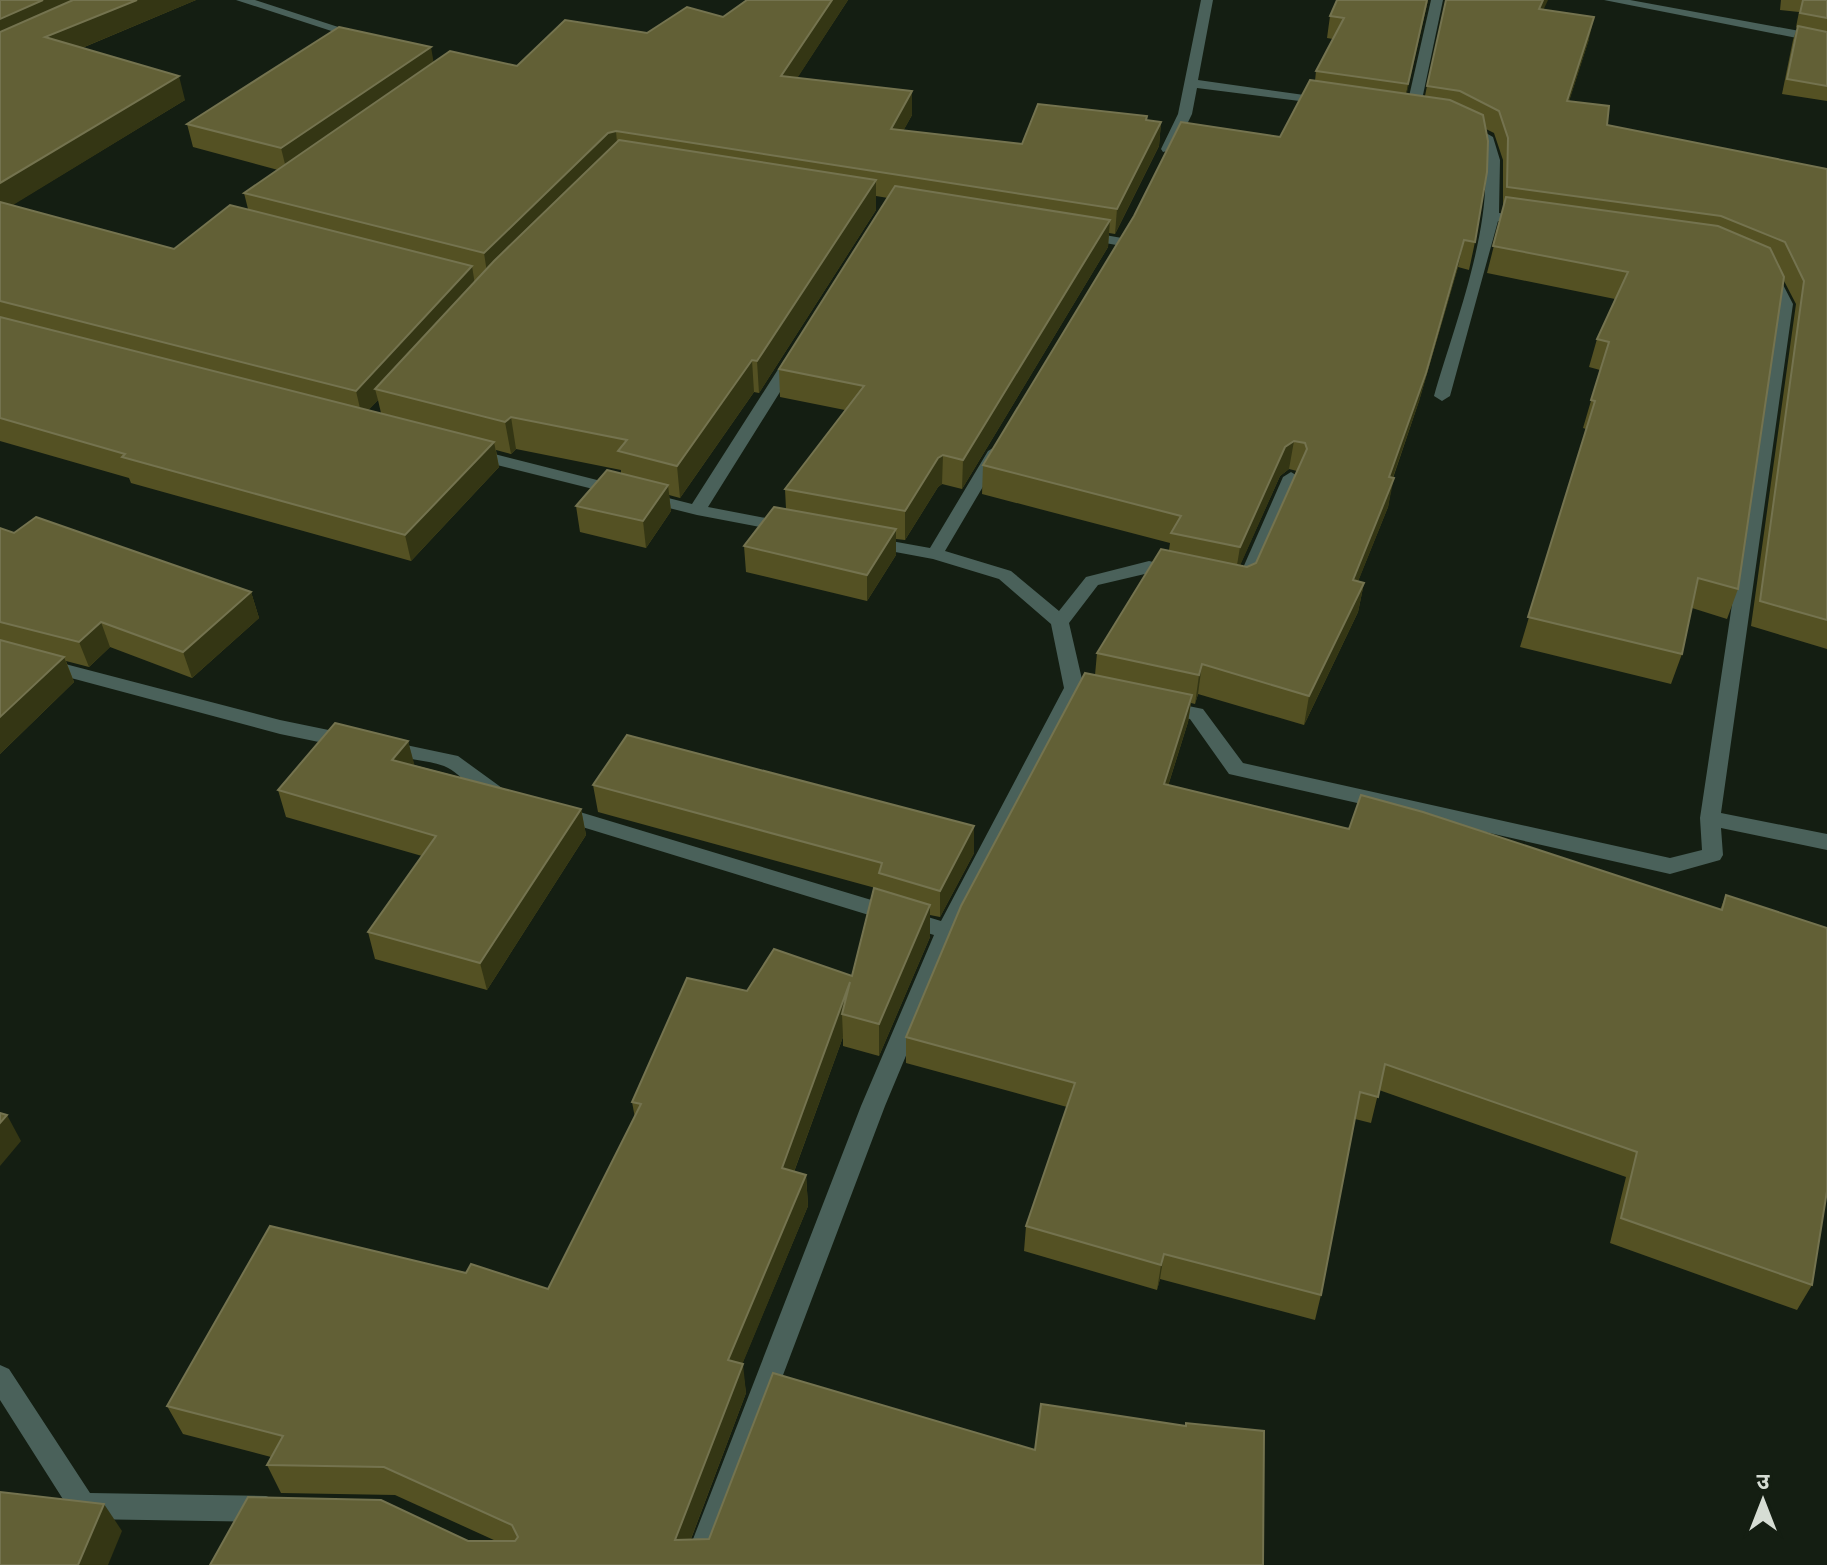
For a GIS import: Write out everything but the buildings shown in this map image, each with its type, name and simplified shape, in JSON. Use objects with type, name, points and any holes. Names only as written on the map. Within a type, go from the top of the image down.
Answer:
[{"type":"street","points":[[242,0],[371,39]]},
{"type":"street","points":[[1162,162],[1185,114],[1207,0]]},
{"type":"street","points":[[1396,112],[1418,115],[1437,0]]},
{"type":"street","points":[[1610,0],[1827,40]]},
{"type":"street","points":[[1190,83],[1349,105]]},
{"type":"street","points":[[1442,396],[1492,216],[1493,160],[1486,137],[1449,119]]},
{"type":"street","points":[[1492,216],[1539,222]]},
{"type":"street","points":[[1060,232],[1121,242]]},
{"type":"street","points":[[1150,705],[1196,714],[1236,769],[1670,866],[1713,855],[1710,818],[1785,304],[1769,270],[1755,264]]},
{"type":"street","points":[[697,510],[798,351]]},
{"type":"street","points":[[935,554],[1008,432]]},
{"type":"street","points":[[456,450],[697,510],[801,529]]},
{"type":"street","points":[[1230,585],[1243,587],[1291,477]]},
{"type":"street","points":[[697,1565],[873,1106],[947,931],[1081,690],[1060,622],[1005,575],[935,554],[845,538]]},
{"type":"street","points":[[1060,622],[1092,581],[1149,567],[1189,576]]},
{"type":"street","points":[[0,653],[280,727],[451,761],[493,793],[947,931]]},
{"type":"street","points":[[1710,818],[1827,842]]},
{"type":"street","points":[[0,1377],[83,1506],[285,1509]]}]
